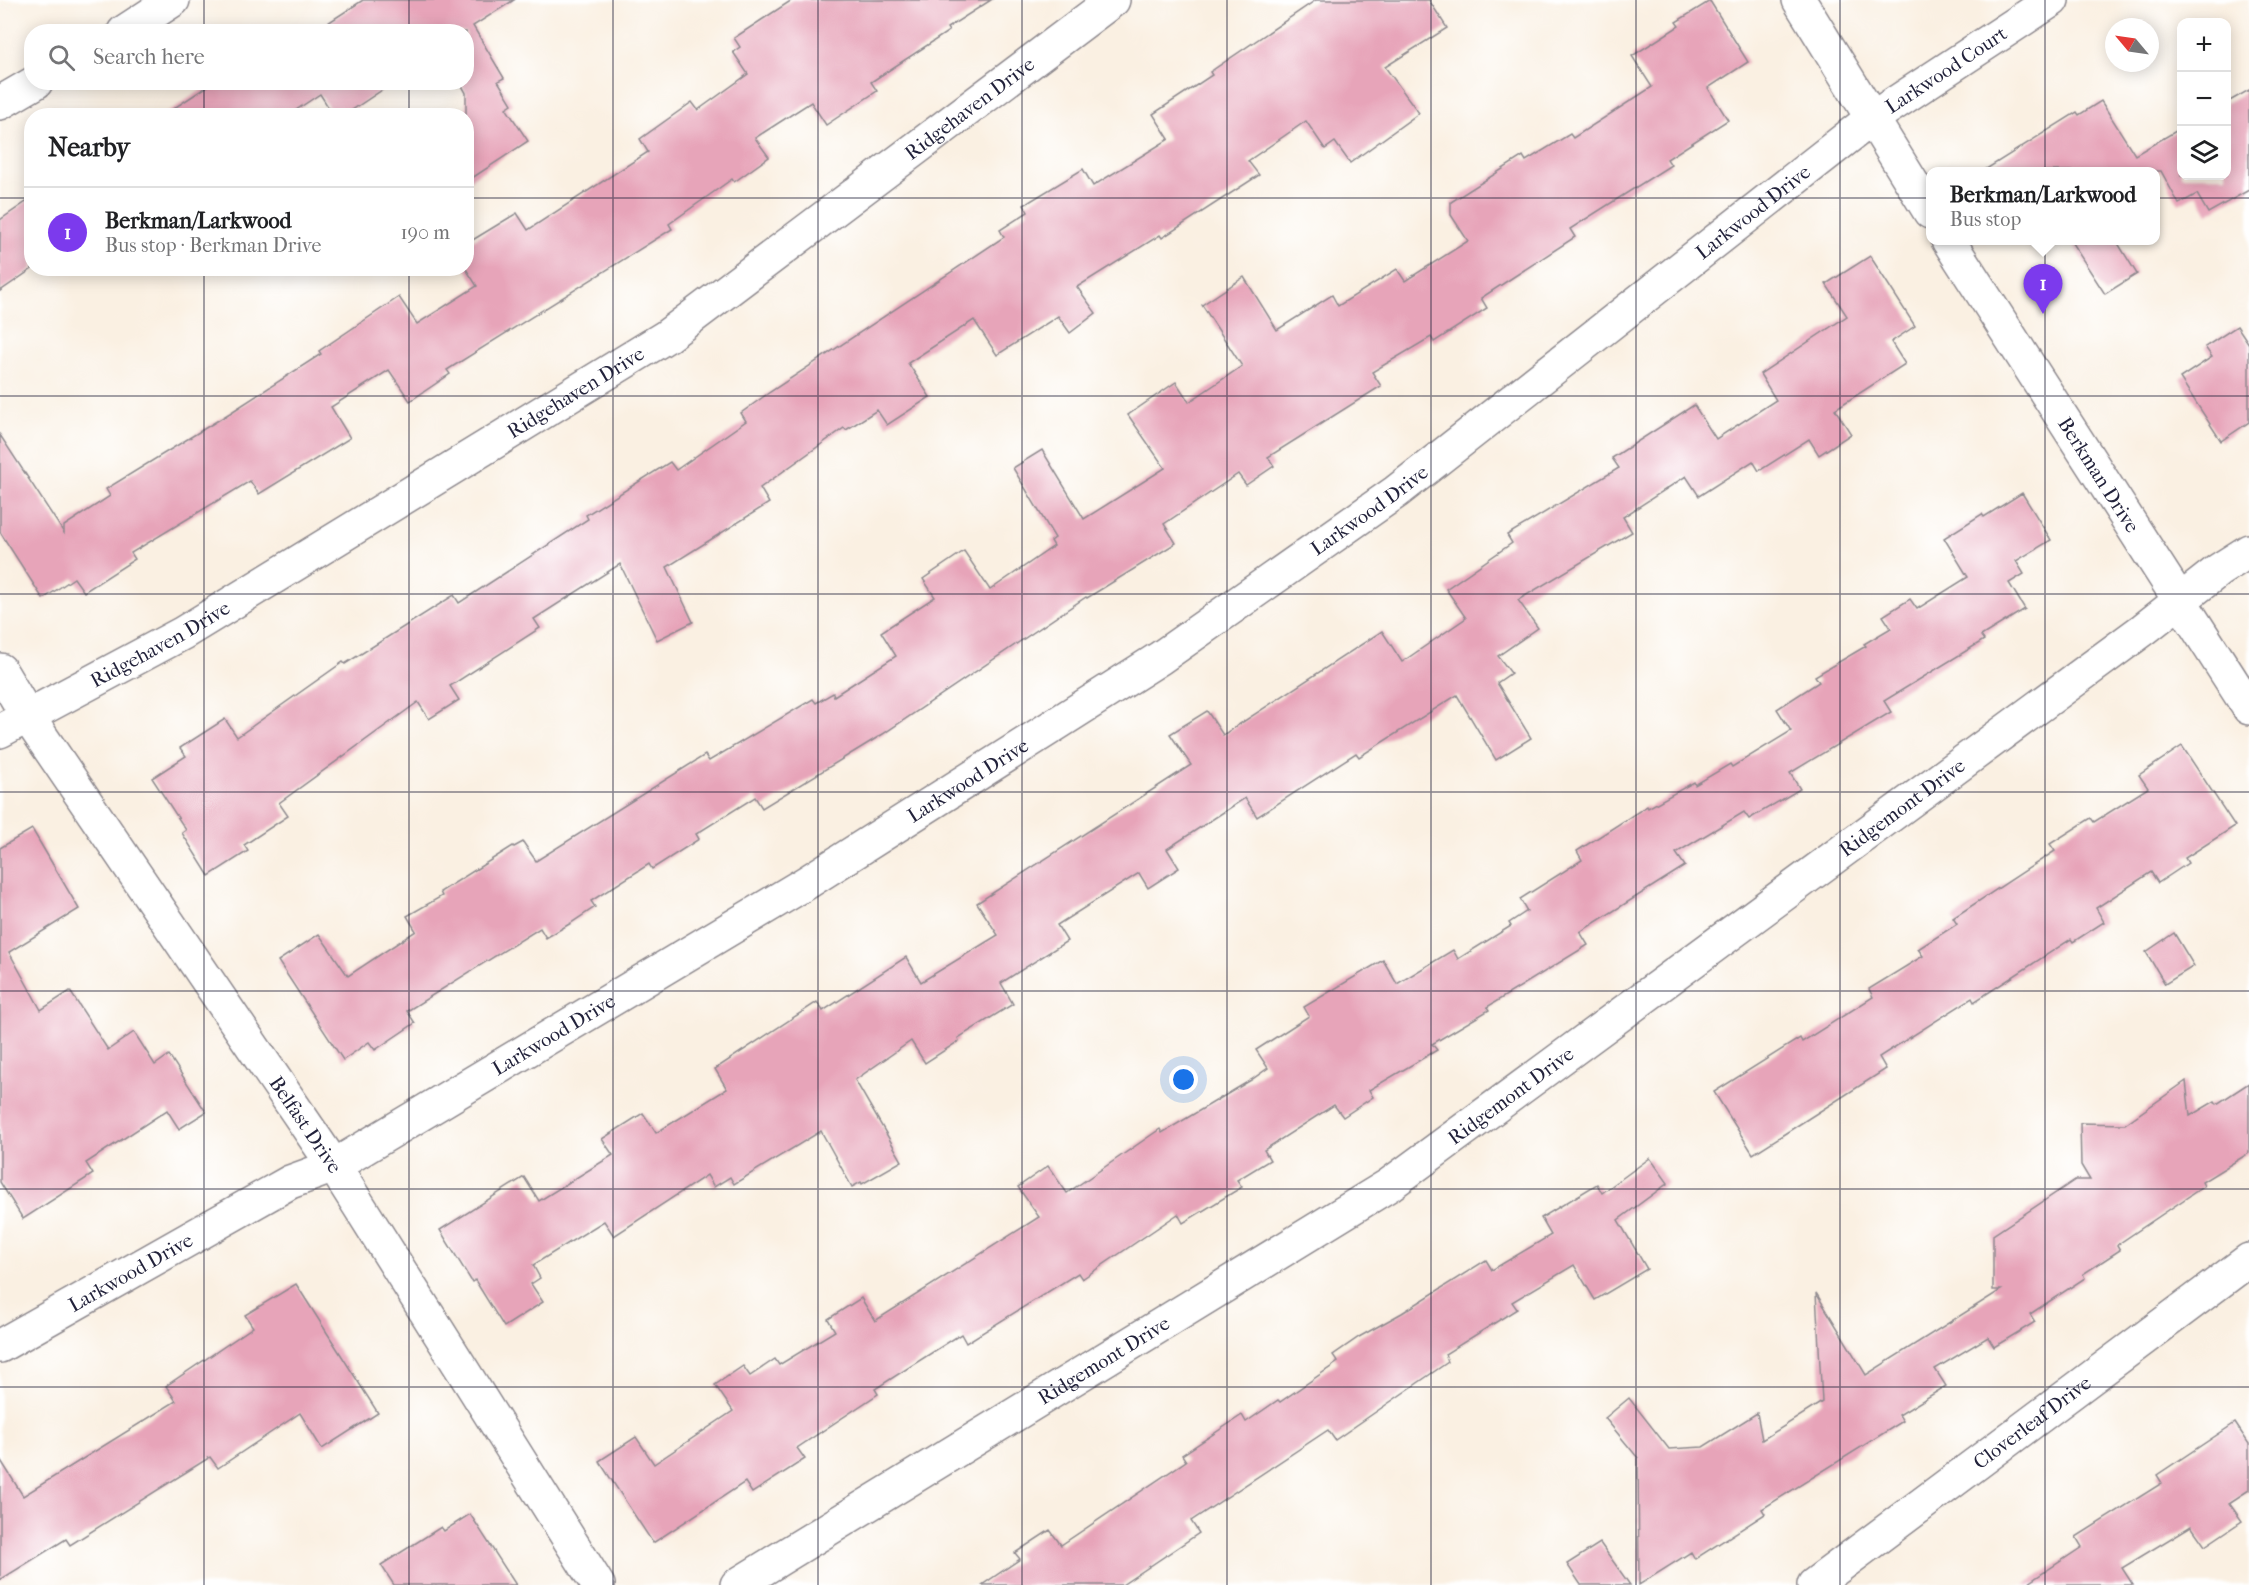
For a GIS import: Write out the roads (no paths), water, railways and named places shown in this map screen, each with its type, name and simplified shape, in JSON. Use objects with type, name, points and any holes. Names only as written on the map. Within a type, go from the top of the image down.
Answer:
[{"type":"street","points":[[136,24],[173,0]]},
{"type":"street","name":"Ridgehaven Drive","points":[[14,724],[183,633],[667,336],[1113,0]]},
{"type":"street","points":[[1799,0],[1926,206]]},
{"type":"street","name":"Larkwood Court","points":[[1871,119],[2052,0]]},
{"type":"street","points":[[0,103],[24,89]]},
{"type":"street","name":"Larkwood Drive","points":[[0,1346],[290,1182],[334,1166],[806,883],[1160,658],[1396,492],[1871,119]]},
{"type":"street","name":"Berkman Drive","points":[[1951,245],[2249,708]]},
{"type":"street","name":"Ridgemont Drive","points":[[737,1585],[1389,1185],[2180,602],[2219,570],[2249,551]]},
{"type":"street","name":"Belfast Drive","points":[[0,670],[14,724],[334,1166],[598,1585]]},
{"type":"street","name":"Cloverleaf Drive","points":[[1814,1585],[2249,1260]]},
{"type":"place","name":"Berkman/Larkwood","points":[[2043,314]]}]
